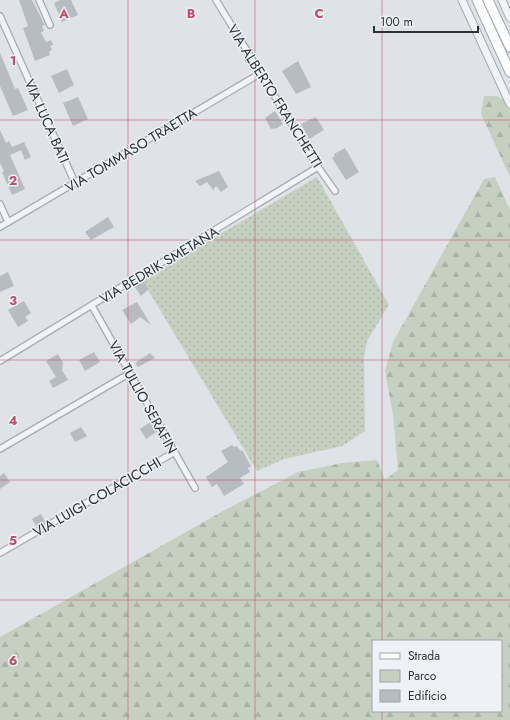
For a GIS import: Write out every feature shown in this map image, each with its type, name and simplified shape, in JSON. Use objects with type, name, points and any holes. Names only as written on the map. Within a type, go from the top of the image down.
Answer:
[{"type":"main road","points":[[477,0],[510,72]]},
{"type":"main road","points":[[488,0],[510,47]]},
{"type":"street","points":[[38,0],[50,25]]},
{"type":"street","name":"VIA ALBERTO FRANCHETTI","points":[[216,0],[318,167],[335,191]]},
{"type":"street","points":[[462,0],[510,104]]},
{"type":"street","points":[[502,0],[510,18]]},
{"type":"street","name":"VIA LUCA BATI","points":[[0,16],[75,183]]},
{"type":"street","name":"VIA TOMMASO TRAETTA","points":[[0,227],[261,73]]},
{"type":"street","name":"VIA BEDRIK SMETANA","points":[[0,361],[318,167]]},
{"type":"street","points":[[0,204],[8,222]]},
{"type":"street","name":"VIA TULLIO SERAFIN","points":[[92,306],[194,488]]},
{"type":"street","points":[[0,449],[130,373]]},
{"type":"street","name":"VIA LUIGI COLACICCHI","points":[[0,553],[174,453]]},
{"type":"green space","points":[[484,96],[496,96],[505,100],[510,111],[510,177],[481,114]]},
{"type":"green space","points":[[317,177],[389,305],[367,341],[364,357],[365,431],[342,446],[284,459],[257,471],[142,280]]},
{"type":"green space","points":[[495,177],[510,210],[510,720],[0,720],[0,637],[225,510],[298,472],[342,463],[377,460],[385,480],[398,470],[393,415],[385,371],[393,342],[484,179]]},
{"type":"building","points":[[19,0],[32,0],[45,25],[42,26],[44,31],[41,32],[46,42],[51,40],[53,45],[50,46],[52,50],[49,52],[50,55],[35,61],[23,28],[28,26]]},
{"type":"building","points":[[60,0],[71,0],[78,15],[62,22],[54,3]]},
{"type":"building","points":[[0,53],[15,89],[18,88],[28,110],[13,116],[0,86]]},
{"type":"building","points":[[298,61],[311,87],[296,94],[282,71]]},
{"type":"building","points":[[67,69],[74,85],[59,93],[51,76]]},
{"type":"building","points":[[78,97],[88,119],[73,126],[63,103]]},
{"type":"building","points":[[275,111],[283,124],[277,128],[271,129],[265,118]]},
{"type":"building","points":[[316,117],[324,130],[309,139],[301,124]]},
{"type":"building","points":[[0,130],[6,143],[9,141],[12,147],[24,142],[31,157],[25,160],[21,150],[10,155],[25,189],[12,195],[2,172],[4,171],[0,163]]},
{"type":"building","points":[[345,148],[359,172],[346,180],[332,158],[335,156],[334,154]]},
{"type":"building","points":[[219,171],[228,187],[221,192],[216,186],[214,191],[207,182],[200,186],[195,181]]},
{"type":"building","points":[[108,217],[114,227],[91,240],[85,232]]},
{"type":"building","points":[[8,272],[14,286],[0,292],[0,276]]},
{"type":"building","points":[[142,280],[149,289],[141,296],[134,286]]},
{"type":"building","points":[[24,301],[31,313],[25,317],[28,321],[18,327],[8,310]]},
{"type":"building","points":[[137,302],[151,325],[140,317],[131,324],[122,310]]},
{"type":"building","points":[[94,352],[100,362],[85,371],[79,360]]},
{"type":"building","points":[[150,353],[155,358],[138,367],[135,363]]},
{"type":"building","points":[[58,354],[63,363],[62,370],[68,380],[53,388],[49,381],[56,377],[46,361]]},
{"type":"building","points":[[152,421],[158,431],[146,439],[140,429]]},
{"type":"building","points":[[81,427],[87,436],[75,442],[70,433]]},
{"type":"building","points":[[232,445],[234,447],[237,446],[240,451],[242,450],[251,466],[248,468],[250,472],[240,478],[244,484],[224,496],[217,484],[212,487],[206,477],[228,462],[221,451]]},
{"type":"building","points":[[4,473],[10,482],[0,489],[0,476]]},
{"type":"building","points":[[41,514],[45,522],[36,526],[32,519]]}]
